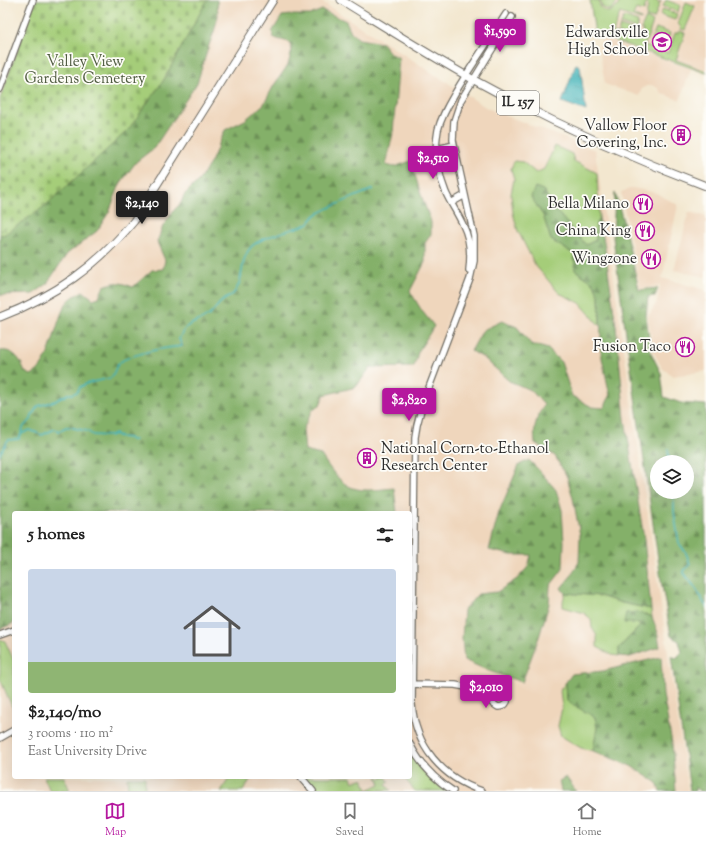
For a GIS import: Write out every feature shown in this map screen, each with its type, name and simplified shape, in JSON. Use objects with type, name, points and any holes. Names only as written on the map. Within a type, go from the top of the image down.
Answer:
[{"type":"main road","points":[[0,317],[43,298],[72,281],[96,261],[134,221],[274,0]]},
{"type":"main road","name":"IL 157","points":[[341,0],[473,80],[579,134],[639,160],[706,186]]},
{"type":"street","points":[[0,89],[33,0]]},
{"type":"street","points":[[465,292],[469,270],[469,249],[463,226],[451,203],[442,180],[436,149],[438,131],[444,111],[506,14]]},
{"type":"street","points":[[412,643],[415,437],[422,406],[465,292],[472,271],[475,253],[474,236],[454,146],[453,132],[455,113],[473,80],[512,18]]},
{"type":"street","points":[[436,149],[454,146]]},
{"type":"street","points":[[451,203],[465,195]]},
{"type":"street","points":[[412,572],[414,562]]},
{"type":"street","points":[[0,635],[12,631]]},
{"type":"street","points":[[412,684],[455,685],[478,690],[492,696]]},
{"type":"street","points":[[412,698],[416,728],[431,757],[444,770],[469,789],[482,791]]},
{"type":"street","points":[[0,738],[12,731]]},
{"type":"street","points":[[412,747],[425,768],[438,781],[453,791]]},
{"type":"street","points":[[303,779],[313,791]]},
{"type":"shaded area","points":[[207,0],[319,0],[487,108],[595,150],[688,791],[0,791],[0,235],[5,234],[128,130]]},
{"type":"shaded area","name":"Edwardsville High School","points":[[590,0],[706,0],[706,73],[595,34]]},
{"type":"shaded area","points":[[603,38],[691,69],[680,100],[662,94],[658,88],[652,85],[646,86],[641,90],[639,96],[605,84],[599,47]]},
{"type":"shaded area","points":[[633,188],[656,193],[678,205],[662,278],[706,290],[706,371],[673,376],[662,368],[653,351],[648,316],[657,302],[660,286],[640,289],[621,192]]},
{"type":"shaded area","points":[[689,212],[706,216],[706,277],[674,270]]},
{"type":"green space","name":"Valley View Gardens Cemetery","points":[[35,0],[207,0],[163,81],[128,130],[45,206],[5,234],[0,235],[0,99]]},
{"type":"green space","points":[[207,0],[217,0],[218,16],[197,83],[154,148],[136,162],[120,184],[109,212],[97,231],[67,254],[46,285],[33,294],[0,295],[0,235],[5,234],[128,130],[163,81]]},
{"type":"green space","points":[[590,0],[599,0],[601,8],[604,11],[609,12],[616,8],[621,0],[644,0],[646,3],[644,11],[636,9],[633,15],[641,20],[620,13],[613,33],[636,41],[638,34],[642,35],[643,30],[641,29],[646,18],[653,22],[645,45],[668,53],[675,33],[680,31],[685,33],[676,60],[706,71],[706,73],[595,34]]},
{"type":"green space","points":[[600,0],[619,0],[612,9],[608,10],[602,7]]},
{"type":"green space","points":[[646,0],[658,0],[657,2],[659,3],[661,0],[654,19],[646,17],[648,6]]},
{"type":"green space","points":[[666,0],[680,5],[678,12],[663,6]]},
{"type":"green space","points":[[686,2],[695,6],[685,30],[681,29],[678,24]]},
{"type":"green space","points":[[663,9],[677,14],[675,20],[660,15]]},
{"type":"green space","points":[[322,10],[346,21],[351,32],[359,39],[382,43],[390,53],[399,58],[393,133],[386,165],[394,167],[411,161],[431,222],[431,234],[425,243],[425,262],[410,291],[422,311],[434,326],[418,352],[414,367],[370,368],[356,387],[324,395],[320,405],[313,409],[303,429],[305,451],[321,455],[339,479],[348,486],[368,490],[394,488],[397,511],[12,511],[12,624],[0,629],[0,351],[9,352],[16,356],[25,372],[31,375],[38,370],[48,354],[62,312],[71,298],[83,291],[93,299],[99,297],[104,286],[112,283],[121,283],[133,287],[152,270],[163,269],[165,260],[157,242],[163,226],[181,203],[184,195],[200,179],[211,162],[225,130],[245,120],[264,104],[274,85],[288,65],[292,50],[289,42],[274,38],[272,32],[282,16],[310,15]]},
{"type":"green space","points":[[624,17],[638,22],[636,29],[621,24]]},
{"type":"green space","points":[[620,26],[635,31],[633,38],[618,33]]},
{"type":"green space","points":[[656,28],[670,33],[668,40],[653,35]]},
{"type":"green space","points":[[652,37],[667,42],[664,49],[650,44]]},
{"type":"green space","points":[[555,146],[572,154],[574,161],[597,173],[599,218],[596,224],[596,240],[586,245],[558,213],[543,190],[537,207],[543,215],[551,240],[574,254],[575,270],[594,283],[599,296],[600,326],[580,303],[559,293],[535,265],[518,231],[513,213],[511,194],[514,179],[511,169],[514,161],[523,162],[536,173],[544,169]]},
{"type":"green space","points":[[535,187],[543,190],[558,213],[586,245],[596,240],[596,224],[599,218],[604,242],[616,326],[625,419],[644,539],[651,609],[622,603],[600,596],[565,593],[561,588],[571,576],[579,562],[580,535],[573,498],[567,477],[555,456],[535,443],[534,433],[536,423],[544,405],[531,390],[509,381],[484,358],[471,351],[483,330],[502,321],[517,327],[531,344],[548,349],[561,362],[572,396],[592,407],[604,408],[610,396],[602,358],[599,296],[594,283],[575,270],[574,254],[551,240],[543,215],[531,197]]},
{"type":"green space","points":[[615,193],[624,224],[639,290],[658,288],[655,296],[648,297],[646,316],[651,353],[661,373],[664,397],[681,403],[706,405],[706,791],[699,791],[695,787],[695,791],[690,791],[671,656],[676,658],[682,652],[679,641],[671,636],[661,580],[613,237]]},
{"type":"green space","points":[[529,460],[556,490],[562,510],[564,542],[563,569],[550,586],[549,604],[539,637],[522,682],[489,671],[464,660],[462,638],[464,610],[478,594],[497,592],[517,579],[528,567],[531,555],[511,555],[489,550],[499,512],[519,465]]},
{"type":"green space","points":[[565,593],[600,596],[622,603],[651,609],[652,617],[645,614],[640,626],[619,648],[619,656],[612,655],[597,647],[597,636],[592,628],[591,619],[584,613],[563,607]]},
{"type":"green space","points":[[638,612],[652,617],[657,630],[660,647],[630,657],[619,656],[619,648],[640,626],[640,623],[624,623],[626,613]]},
{"type":"green space","points":[[0,639],[5,641],[12,657],[12,706],[0,679]]},
{"type":"green space","points":[[661,657],[663,695],[672,743],[676,791],[660,791],[657,783],[631,766],[593,751],[597,728],[595,717],[567,700],[566,682],[572,674],[603,671]]},
{"type":"green space","points":[[566,682],[567,700],[595,717],[597,728],[593,751],[581,748],[561,736],[558,726],[562,708],[560,690]]},
{"type":"green space","points":[[412,755],[426,774],[447,791],[415,791],[405,779],[412,779]]},
{"type":"green space","points":[[566,777],[576,791],[561,791],[559,781]]},
{"type":"green space","points":[[45,779],[65,779],[70,791],[50,791]]},
{"type":"green space","points":[[127,779],[145,779],[145,787],[143,790],[128,789]]},
{"type":"green space","points":[[229,779],[251,779],[243,791],[221,791]]},
{"type":"green space","points":[[306,779],[352,779],[353,782],[363,779],[367,790],[380,784],[378,779],[387,779],[389,782],[386,785],[391,790],[316,791]]},
{"type":"water","points":[[576,64],[580,66],[586,111],[562,102]]},
{"type":"waterway","points":[[0,454],[8,440],[19,439],[23,427],[31,420],[32,415],[38,406],[77,392],[80,387],[88,383],[111,378],[118,364],[129,357],[182,346],[179,339],[182,332],[188,325],[210,315],[221,302],[233,294],[237,289],[247,252],[255,243],[307,224],[317,214],[373,189]]},
{"type":"waterway","points":[[21,434],[30,430],[42,435],[55,429],[59,431],[69,427],[87,431],[93,435],[110,436],[115,434],[120,437],[135,440]]},
{"type":"waterway","points":[[668,449],[668,455]]},
{"type":"waterway","points":[[673,499],[679,543],[686,553],[690,564],[684,573],[697,590],[706,607]]},
{"type":"place","name":"Edwardsville High School","points":[[662,42]]},
{"type":"place","name":"Vallow Floor Covering, Inc.","points":[[681,135]]},
{"type":"place","name":"Bella Milano","points":[[643,204]]},
{"type":"place","name":"China King","points":[[645,231]]},
{"type":"place","name":"Wingzone","points":[[651,259]]},
{"type":"place","name":"Fusion Taco","points":[[685,347]]},
{"type":"place","name":"National Corn-to-Ethanol Research Center","points":[[367,458]]}]
